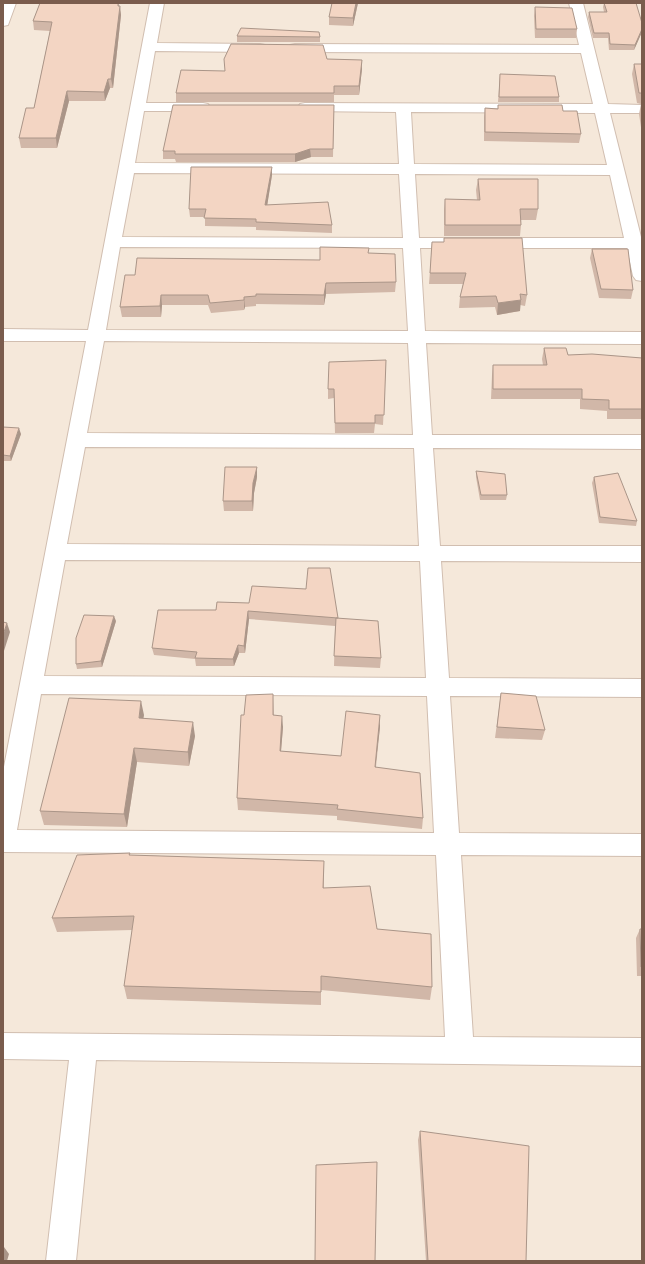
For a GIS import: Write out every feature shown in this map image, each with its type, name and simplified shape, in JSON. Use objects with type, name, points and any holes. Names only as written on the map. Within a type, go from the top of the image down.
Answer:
[{"type":"street","points":[[3,22],[9,3]]},
{"type":"street","points":[[3,837],[157,3]]},
{"type":"street","points":[[576,3],[642,276]]},
{"type":"street","points":[[148,47],[587,49]]},
{"type":"street","points":[[137,107],[216,107]]},
{"type":"street","points":[[294,107],[642,109]]},
{"type":"street","points":[[403,108],[460,1050]]},
{"type":"street","points":[[126,168],[616,170]]},
{"type":"street","points":[[113,242],[634,243]]},
{"type":"street","points":[[3,335],[642,338]]},
{"type":"street","points":[[76,440],[642,442]]},
{"type":"street","points":[[56,552],[642,554]]},
{"type":"street","points":[[31,685],[642,688]]},
{"type":"street","points":[[3,841],[642,845]]},
{"type":"street","points":[[3,1046],[642,1052]]},
{"type":"street","points":[[61,1261],[84,1047]]},
{"type":"shaded area","points":[[3,3],[642,3],[642,1261],[3,1261]]},
{"type":"building","points":[[40,3],[118,3],[118,6],[120,6],[111,79],[108,79],[104,92],[67,91],[56,138],[19,138],[26,108],[34,108],[52,22],[33,21]]},
{"type":"building","points":[[332,3],[356,3],[353,18],[329,17]]},
{"type":"building","points":[[604,3],[636,3],[642,23],[642,29],[635,45],[610,44],[609,33],[594,33],[589,12],[607,12]]},
{"type":"building","points":[[535,7],[572,8],[577,29],[536,29]]},
{"type":"building","points":[[241,28],[319,32],[320,37],[237,36]]},
{"type":"building","points":[[231,44],[323,45],[327,59],[362,60],[359,86],[334,86],[334,93],[176,93],[181,70],[225,71],[224,59]]},
{"type":"building","points":[[634,64],[642,64],[642,93],[639,93]]},
{"type":"building","points":[[500,74],[555,76],[559,97],[499,97]]},
{"type":"building","points":[[173,105],[334,105],[333,149],[310,149],[295,154],[175,154],[175,151],[163,151]]},
{"type":"building","points":[[498,105],[562,105],[563,111],[577,111],[581,134],[485,132],[485,108],[498,109]]},
{"type":"building","points":[[191,167],[272,167],[265,205],[328,202],[332,225],[256,222],[256,219],[204,218],[206,209],[189,209]]},
{"type":"building","points":[[478,179],[538,179],[538,209],[520,209],[521,225],[445,225],[445,199],[480,200]]},
{"type":"building","points":[[444,238],[522,238],[527,295],[520,294],[521,300],[498,303],[496,296],[460,297],[466,273],[430,273],[432,242],[444,242]]},
{"type":"building","points":[[320,247],[369,248],[368,253],[395,254],[396,282],[326,283],[324,295],[256,294],[256,296],[244,297],[244,300],[210,303],[208,295],[161,295],[160,306],[120,307],[125,275],[135,275],[137,258],[320,260]]},
{"type":"building","points":[[592,249],[628,249],[633,290],[601,289]]},
{"type":"building","points":[[544,348],[566,348],[568,355],[592,354],[642,358],[642,409],[609,409],[609,400],[582,399],[582,389],[493,389],[493,365],[547,365]]},
{"type":"building","points":[[386,360],[384,415],[375,415],[375,423],[335,423],[334,389],[328,389],[329,362]]},
{"type":"building","points":[[3,427],[19,428],[10,456],[3,455]]},
{"type":"building","points":[[225,467],[257,467],[253,483],[252,501],[223,501]]},
{"type":"building","points":[[476,471],[505,474],[507,495],[481,495]]},
{"type":"building","points":[[618,473],[637,521],[600,517],[594,477]]},
{"type":"building","points":[[308,568],[330,568],[338,618],[248,611],[244,646],[238,645],[233,659],[195,658],[197,652],[152,648],[158,610],[216,610],[217,602],[249,603],[252,586],[306,589]]},
{"type":"building","points":[[84,615],[114,616],[101,661],[76,664],[76,638]]},
{"type":"building","points":[[336,618],[378,621],[381,658],[334,656]]},
{"type":"building","points":[[3,622],[7,623],[3,635]]},
{"type":"building","points":[[501,693],[536,696],[545,730],[497,727]]},
{"type":"building","points":[[273,694],[273,715],[282,716],[280,751],[341,756],[346,711],[380,715],[375,767],[420,773],[423,818],[337,809],[338,805],[237,798],[241,715],[244,715],[246,695]]},
{"type":"building","points":[[69,698],[141,701],[139,718],[193,722],[188,752],[134,748],[124,814],[40,811]]},
{"type":"building","points":[[130,853],[129,855],[324,861],[323,888],[370,886],[377,929],[431,934],[432,987],[321,976],[321,992],[124,986],[134,916],[52,918],[77,855]]},
{"type":"building","points":[[640,929],[642,929],[642,967],[641,967]]},
{"type":"building","points":[[420,1131],[529,1146],[526,1261],[428,1261]]},
{"type":"building","points":[[377,1162],[375,1261],[315,1261],[316,1165]]}]
